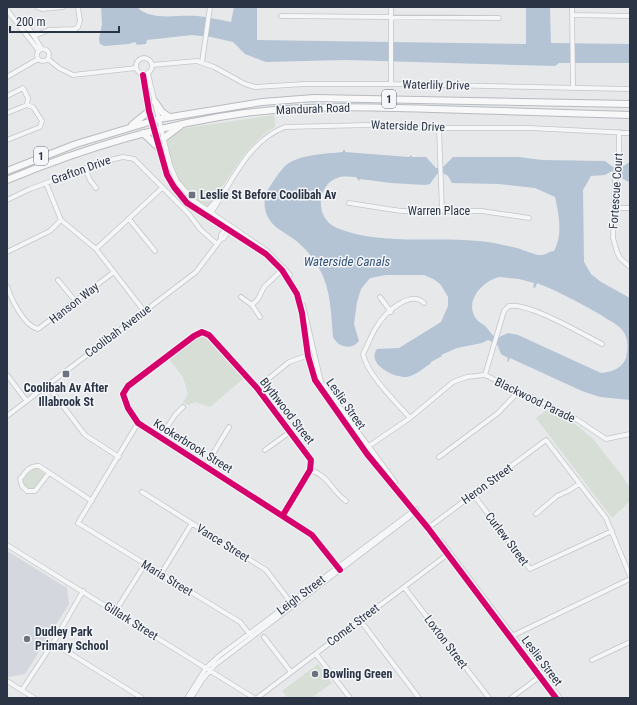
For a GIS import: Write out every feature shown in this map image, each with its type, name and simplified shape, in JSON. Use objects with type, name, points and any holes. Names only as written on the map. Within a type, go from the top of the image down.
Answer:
[{"type":"highway","name":"Mandurah Road","points":[[7,171],[42,156],[159,119],[255,103],[314,98],[630,104]]},
{"type":"highway","points":[[155,102],[162,112],[169,117]]},
{"type":"highway","name":"Mandurah Road","points":[[7,180],[45,164],[158,128],[245,113],[311,107],[630,115]]},
{"type":"highway","points":[[128,128],[149,111]]},
{"type":"highway","points":[[164,138],[172,130],[184,123]]},
{"type":"highway","points":[[143,133],[160,149]]},
{"type":"street","points":[[37,7],[42,9],[63,7]]},
{"type":"street","points":[[34,36],[49,30],[75,29],[78,27],[80,21],[78,7]]},
{"type":"street","points":[[202,62],[210,7]]},
{"type":"street","points":[[391,7],[391,84]]},
{"type":"street","points":[[572,7],[573,88]]},
{"type":"street","points":[[7,11],[16,20],[24,25],[34,36],[40,50],[38,59],[7,77]]},
{"type":"street","points":[[573,15],[630,16]]},
{"type":"street","points":[[281,16],[499,18]]},
{"type":"street","points":[[16,20],[18,26],[40,50],[48,53],[48,59],[58,68],[73,75],[136,68],[145,74],[152,66],[149,59],[142,58],[137,62],[136,68]]},
{"type":"street","points":[[38,59],[43,61],[48,59]]},
{"type":"street","name":"Waterlily Drive","points":[[152,66],[188,60],[202,62],[245,84],[255,87],[305,84],[391,84],[630,89]]},
{"type":"street","name":"Leslie Street","points":[[145,74],[155,102],[159,119],[158,128],[160,149],[167,175],[174,187],[187,203],[208,212]]},
{"type":"street","name":"Leslie Street","points":[[145,74],[149,111],[152,121],[164,138],[170,164],[177,181],[190,196],[208,212],[267,251],[284,269],[300,294],[313,354],[321,382],[326,392],[366,450]]},
{"type":"street","points":[[7,96],[23,88],[28,98],[27,105]]},
{"type":"street","points":[[7,113],[27,105],[33,108],[42,118],[42,124],[40,127],[7,140]]},
{"type":"street","name":"Waterside Drive","points":[[208,212],[257,145],[274,131],[285,127],[368,125],[439,128],[529,128],[630,133]]},
{"type":"street","points":[[439,128],[442,211]]},
{"type":"street","name":"Fortescue Court","points":[[619,132],[619,156],[615,180],[614,245],[620,258],[630,267]]},
{"type":"street","name":"Grafton Drive","points":[[7,200],[85,168],[116,158],[128,158],[139,163],[188,213],[201,230],[217,244]]},
{"type":"street","points":[[85,168],[90,180],[96,188]]},
{"type":"street","points":[[46,183],[61,220],[96,249],[144,311]]},
{"type":"street","points":[[96,249],[162,188]]},
{"type":"street","name":"Warren Place","points":[[349,203],[401,211],[482,211],[529,218]]},
{"type":"street","points":[[614,208],[630,208]]},
{"type":"street","points":[[129,219],[155,251]]},
{"type":"street","points":[[7,252],[50,231],[61,220]]},
{"type":"street","name":"Coolibah Avenue","points":[[7,416],[26,400],[196,272],[221,239],[221,235],[229,227]]},
{"type":"street","points":[[252,305],[258,299],[264,287],[284,269]]},
{"type":"street","name":"Leslie Street","points":[[284,269],[297,294],[302,313],[308,356],[315,380],[366,450],[429,527],[560,698]]},
{"type":"street","name":"Hanson Way","points":[[7,286],[16,306],[35,328],[41,328],[114,272]]},
{"type":"street","points":[[58,280],[76,302]]},
{"type":"street","points":[[242,297],[252,305],[260,317]]},
{"type":"street","points":[[380,297],[391,312]]},
{"type":"street","points":[[410,418],[383,387],[368,366],[363,354],[376,327],[391,312],[408,299],[417,298],[424,303]]},
{"type":"street","points":[[485,376],[490,352],[504,311],[507,307],[512,306],[531,310],[558,321],[602,344]]},
{"type":"street","name":"Blythwood Street","points":[[202,332],[213,338],[257,388],[311,460],[310,470]]},
{"type":"street","name":"Kookerbrook Street","points":[[202,332],[194,336],[128,386],[123,394],[128,408],[138,423],[205,467],[283,514],[312,535],[339,568]]},
{"type":"street","points":[[257,388],[289,362],[313,354]]},
{"type":"street","points":[[7,375],[26,400]]},
{"type":"street","name":"Blackwood Parade","points":[[366,450],[410,418],[453,382],[467,377],[485,376],[519,391],[576,419],[606,439],[630,434]]},
{"type":"street","points":[[47,385],[85,435],[119,457]]},
{"type":"street","points":[[439,458],[498,413],[519,391]]},
{"type":"street","points":[[160,438],[175,415],[183,407]]},
{"type":"street","points":[[49,473],[35,491],[27,491],[20,484],[20,479],[32,466],[39,466],[92,501],[138,423]]},
{"type":"street","points":[[205,467],[229,427]]},
{"type":"street","points":[[264,450],[290,432]]},
{"type":"street","name":"Heron Street","points":[[429,527],[546,440],[579,484]]},
{"type":"street","points":[[283,514],[310,470],[318,472],[325,477],[339,496],[346,501]]},
{"type":"street","points":[[536,514],[557,496],[579,484],[606,518],[630,576]]},
{"type":"street","name":"Vance Street","points":[[142,492],[266,570],[292,604]]},
{"type":"street","name":"Curlew Street","points":[[473,494],[530,569],[612,531]]},
{"type":"street","name":"Maria Street","points":[[92,501],[78,523],[240,622],[251,635]]},
{"type":"street","name":"Leigh Street","points":[[208,669],[416,511]]},
{"type":"street","points":[[162,574],[192,523]]},
{"type":"street","name":"Gillark Street","points":[[7,545],[254,698]]},
{"type":"street","name":"Comet Street","points":[[257,698],[449,553]]},
{"type":"street","points":[[115,612],[145,564]]},
{"type":"street","points":[[511,636],[630,579]]},
{"type":"street","name":"Loxton Street","points":[[404,587],[489,698]]},
{"type":"street","points":[[22,690],[53,643],[83,591]]},
{"type":"street","points":[[360,620],[419,698]]},
{"type":"street","points":[[264,637],[291,672]]},
{"type":"street","points":[[592,660],[630,642]]},
{"type":"street","points":[[53,643],[142,698]]},
{"type":"street","points":[[316,654],[350,698]]},
{"type":"street","points":[[186,698],[208,669]]},
{"type":"street","points":[[191,698],[208,669]]},
{"type":"street","points":[[511,698],[541,675]]},
{"type":"street","name":"Leslie Street","points":[[541,675],[556,698]]},
{"type":"street","points":[[7,681],[34,698]]},
{"type":"shaded area","points":[[274,115],[275,127],[264,134],[246,153],[208,206],[198,202],[184,189],[175,171],[167,142],[172,134],[186,128]]},
{"type":"shaded area","points":[[203,335],[212,341],[244,378],[210,407],[195,402],[188,405],[183,402],[188,394],[183,377],[168,358],[198,336]]},
{"type":"shaded area","points":[[548,409],[575,424],[593,439],[630,488],[630,501],[612,518],[536,418]]},
{"type":"shaded area","points":[[33,468],[37,468],[45,474],[35,489],[29,490],[23,486],[22,480]]},
{"type":"shaded area","name":"Dudley Park Primary School","points":[[7,551],[67,588],[69,604],[25,674],[9,677],[7,676]]},
{"type":"shaded area","name":"Bowling Green","points":[[318,664],[332,683],[311,698],[288,698],[282,691]]},
{"type":"water","points":[[101,7],[137,7],[143,12],[158,16],[197,16],[231,22],[234,7],[257,7],[257,40],[526,44],[526,7],[550,7],[551,43],[630,44],[630,63],[559,63],[555,66],[345,60],[266,62],[245,54],[233,42],[211,37],[192,35],[147,40],[146,44],[137,45],[135,42],[129,44],[104,46],[100,44],[99,39],[102,24]]},
{"type":"water","name":"Waterside Canals","points":[[343,150],[345,150],[345,152],[426,157],[436,168],[442,168],[453,157],[519,157],[542,160],[605,161],[613,167],[620,168],[630,162],[630,182],[612,171],[605,175],[591,176],[583,190],[584,262],[591,274],[601,282],[630,298],[630,400],[600,397],[582,391],[510,358],[508,362],[508,358],[501,354],[497,344],[488,340],[482,343],[457,348],[441,355],[442,356],[431,362],[414,375],[402,377],[389,373],[378,365],[375,360],[377,349],[399,348],[441,322],[448,306],[448,297],[441,285],[435,280],[424,275],[386,275],[370,278],[361,289],[357,302],[354,324],[359,341],[349,347],[338,343],[333,337],[328,293],[319,268],[304,248],[271,222],[265,207],[265,196],[260,195],[261,192],[266,193],[284,167],[296,159],[312,155],[343,152]],"holes":[[[443,173],[448,176],[452,183],[499,184],[535,188],[555,197],[559,218],[559,238],[554,251],[540,255],[517,248],[483,241],[389,239],[371,237],[354,234],[337,228],[324,217],[321,201],[322,193],[326,186],[340,177],[356,177],[359,181],[360,179],[425,185],[430,184],[437,174]],[[499,277],[519,279],[534,283],[533,287],[535,288],[537,283],[578,302],[616,324],[625,334],[628,344],[626,358],[622,365],[609,372],[601,373],[518,335],[508,333],[497,338],[492,335],[485,326],[476,319],[472,304],[477,292],[487,283]]]},
{"type":"cycle path","points":[[143,75],[149,111],[167,175],[174,187],[187,203],[266,254],[282,270],[297,294],[302,313],[308,356],[315,380],[367,454],[428,528],[556,698]]},
{"type":"cycle path","points":[[283,515],[310,470],[311,460],[257,388],[209,335],[202,332],[194,336],[128,386],[123,394],[128,408],[138,423],[312,535],[340,570]]},
{"type":"place","name":"Leslie St Before Coolibah Av","points":[[192,195]]},
{"type":"place","name":"Coolibah Av After Illabrook St","points":[[66,374]]},
{"type":"place","name":"Dudley Park Primary School","points":[[27,639]]},
{"type":"place","name":"Bowling Green","points":[[315,674]]}]
